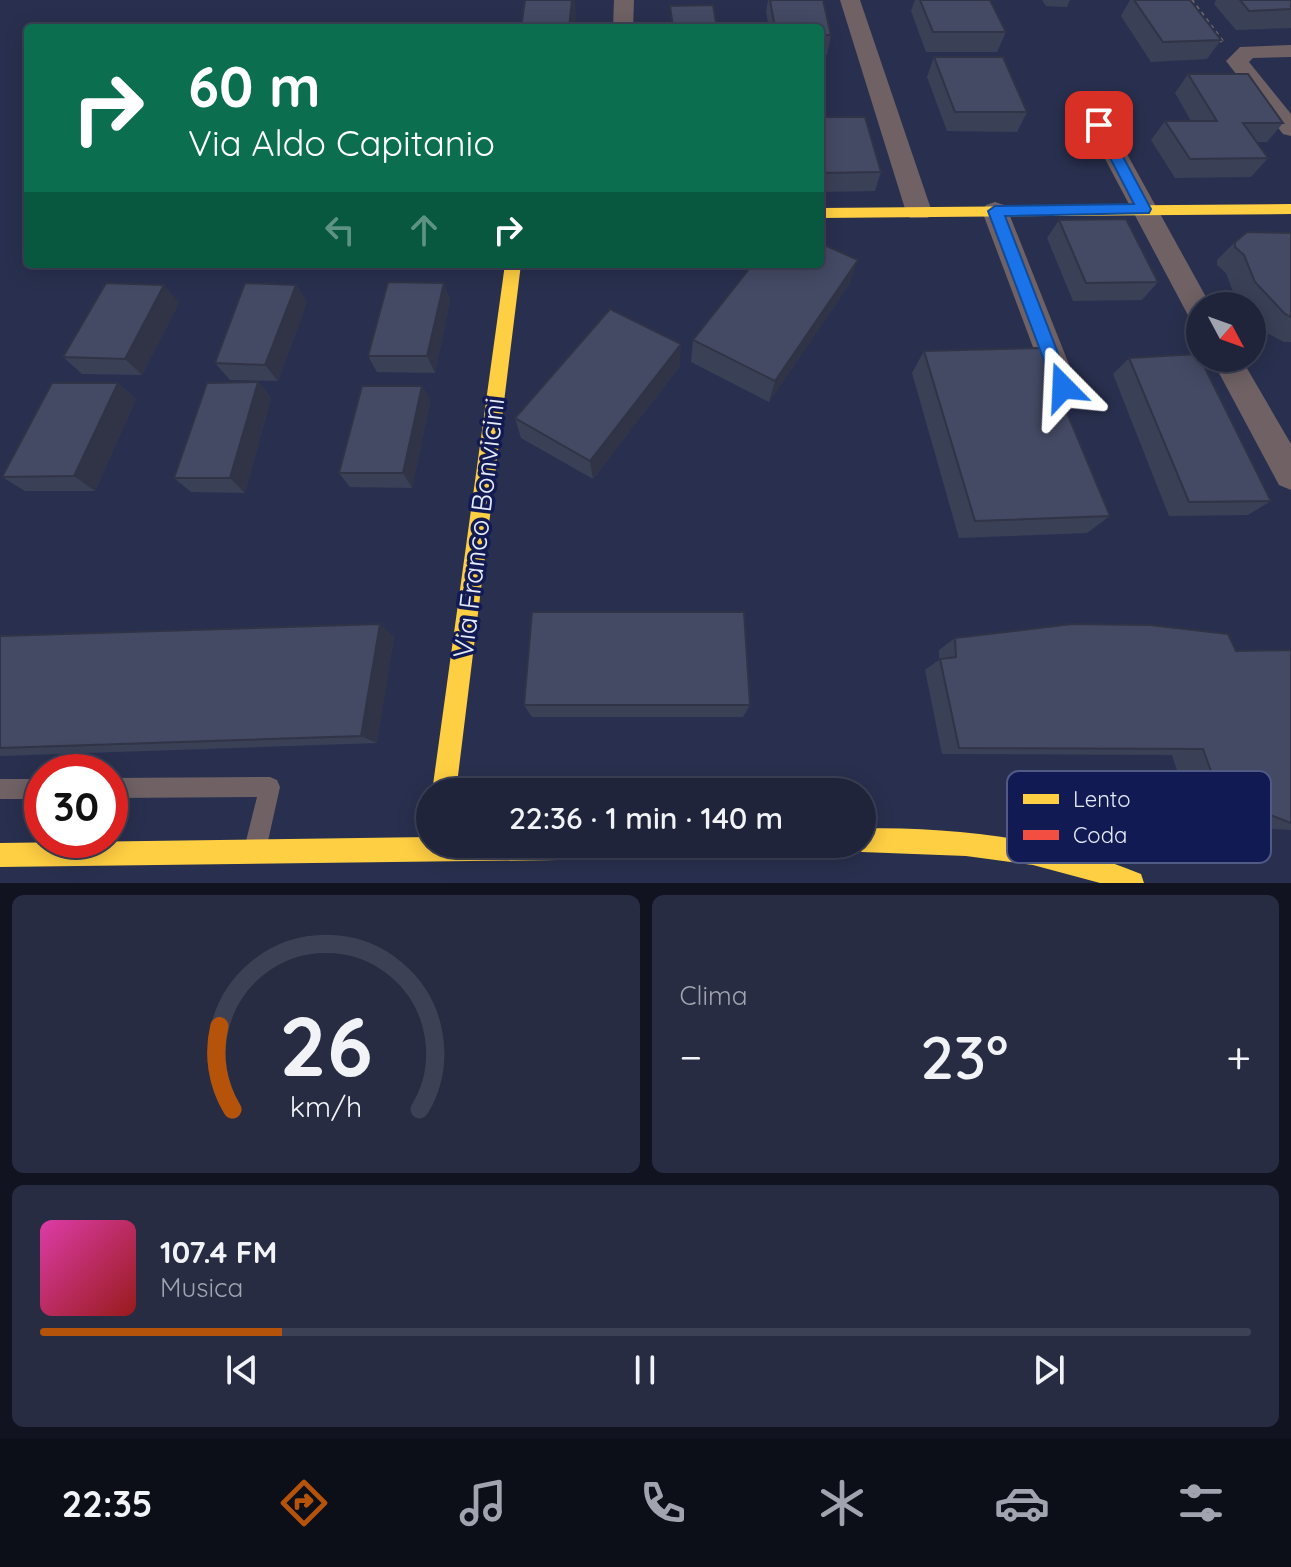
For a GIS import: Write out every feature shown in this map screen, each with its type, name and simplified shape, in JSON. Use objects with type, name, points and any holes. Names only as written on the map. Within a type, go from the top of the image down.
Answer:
[{"type":"street","points":[[623,24],[624,0]]},
{"type":"street","points":[[850,0],[919,212]]},
{"type":"street","points":[[1291,51],[1252,52],[1240,56],[1240,67],[1291,129]]},
{"type":"street","points":[[1099,125],[1190,292]]},
{"type":"street","points":[[824,213],[1291,209]]},
{"type":"street","points":[[995,211],[1063,387]]},
{"type":"street","name":"Via Franco Bonvicini","points":[[446,778],[512,268]]},
{"type":"street","points":[[1234,372],[1291,475]]},
{"type":"street","points":[[876,840],[950,839],[1007,844]]},
{"type":"street","points":[[0,855],[255,850],[435,860],[468,858]]},
{"type":"street","points":[[1081,863],[1132,883]]},
{"type":"lane","points":[[128,788],[270,787],[255,850]]},
{"type":"lane","points":[[0,789],[24,789]]},
{"type":"path","points":[[1191,0],[1225,45],[1240,56]]},
{"type":"building","points":[[525,0],[572,0],[569,24],[522,24]]},
{"type":"building","points":[[770,0],[823,0],[831,35],[824,35],[824,24],[774,24]]},
{"type":"building","points":[[920,0],[990,0],[1006,32],[933,32]]},
{"type":"building","points":[[1134,0],[1190,0],[1221,40],[1163,42]]},
{"type":"building","points":[[1240,0],[1291,0],[1291,9],[1249,11]]},
{"type":"building","points":[[713,5],[716,24],[672,24],[670,6]]},
{"type":"building","points":[[934,57],[1003,57],[1027,112],[955,112]]},
{"type":"building","points":[[1188,74],[1248,74],[1283,123],[1243,123],[1268,158],[1190,159],[1165,121],[1217,121]]},
{"type":"building","points":[[824,117],[865,117],[881,172],[824,173]]},
{"type":"building","points":[[1126,219],[1158,282],[1086,283],[1059,220]]},
{"type":"building","points":[[1247,232],[1291,233],[1291,317],[1255,282],[1235,242]]},
{"type":"building","points":[[824,245],[858,260],[775,381],[693,340],[750,268],[824,268]]},
{"type":"building","points":[[388,282],[444,283],[427,356],[368,356]]},
{"type":"building","points":[[106,283],[164,285],[125,359],[63,357]]},
{"type":"building","points":[[245,283],[296,285],[265,365],[215,363]]},
{"type":"building","points":[[610,309],[681,344],[590,461],[515,418]]},
{"type":"building","points":[[1040,348],[1110,516],[975,521],[924,351]]},
{"type":"building","points":[[1186,355],[1186,372],[1207,372],[1271,501],[1189,502],[1129,358]]},
{"type":"building","points":[[258,382],[230,478],[174,478],[207,383]]},
{"type":"building","points":[[52,383],[118,383],[74,476],[2,477]]},
{"type":"building","points":[[362,386],[422,386],[403,473],[339,473]]},
{"type":"building","points":[[532,612],[744,612],[750,705],[524,705]]},
{"type":"building","points":[[380,624],[361,736],[0,748],[0,636]]},
{"type":"building","points":[[1072,624],[1150,625],[1228,634],[1236,651],[1291,650],[1291,823],[1271,815],[1271,771],[1211,771],[1203,749],[959,748],[940,659],[956,657],[955,638]]},
{"type":"traffic: slow","points":[[824,213],[1291,209]]},
{"type":"traffic: slow","points":[[446,778],[512,268]]},
{"type":"traffic: slow","points":[[876,840],[966,843],[1007,848]]},
{"type":"traffic: slow","points":[[0,855],[416,850]]},
{"type":"traffic: slow","points":[[1073,863],[1132,883]]},
{"type":"route","points":[[1063,387],[995,211],[1144,209],[1099,125]]}]
